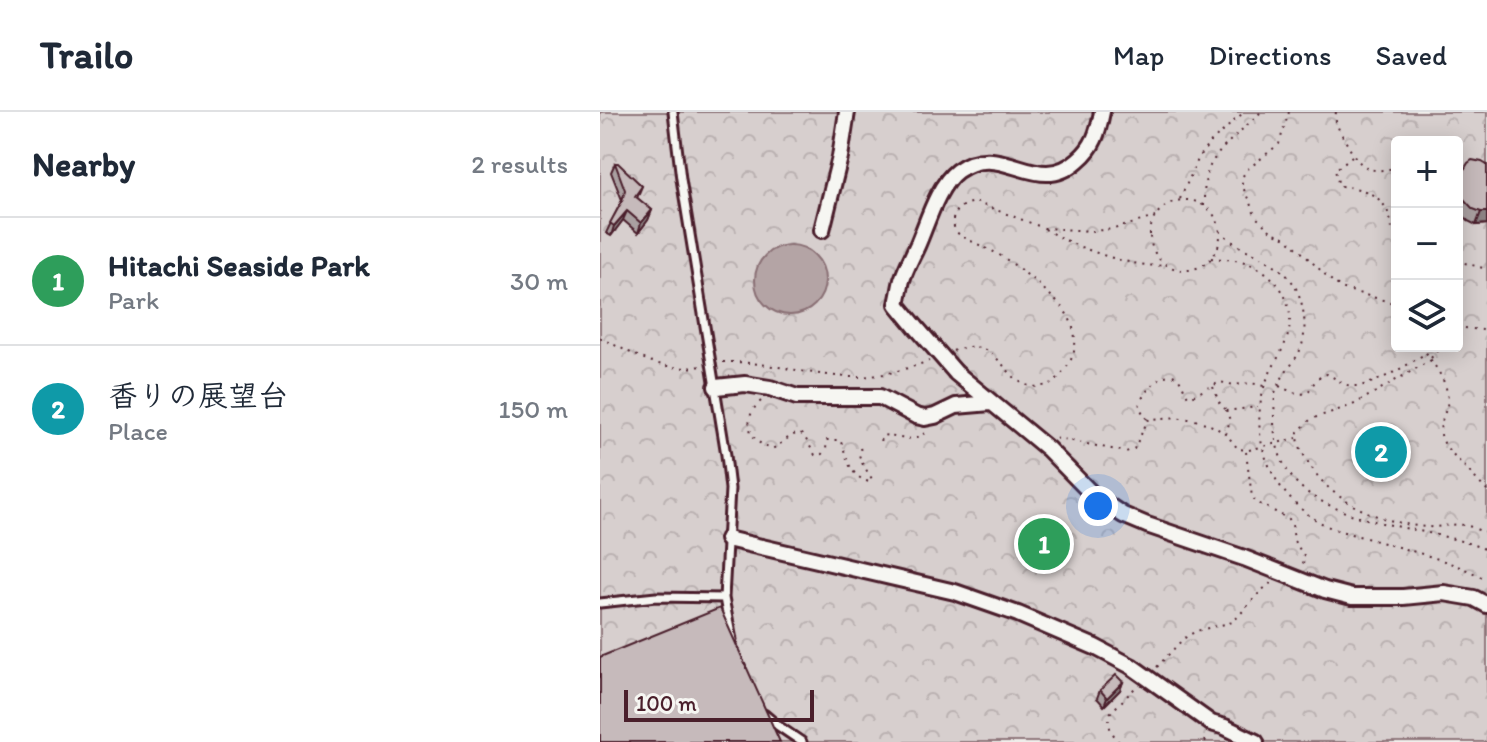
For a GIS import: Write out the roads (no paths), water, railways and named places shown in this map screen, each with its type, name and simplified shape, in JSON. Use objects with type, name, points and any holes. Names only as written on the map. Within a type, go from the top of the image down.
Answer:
[{"type":"street","points":[[822,230],[840,157],[847,112]]},
{"type":"street","points":[[1102,112],[1093,144],[1074,164],[1057,173],[1043,174],[1000,161],[988,161],[958,171],[947,181],[902,280],[897,304],[956,373],[1048,449],[1093,495],[1123,515],[1289,573],[1325,590],[1352,597],[1444,593],[1474,598],[1487,605]]},
{"type":"street","points":[[716,387],[745,384],[797,397],[880,397],[925,418],[956,406],[991,403]]},
{"type":"street","points":[[727,539],[955,592],[1018,614],[1131,666],[1211,723],[1256,742]]},
{"type":"lane","points":[[673,112],[730,489],[724,598],[737,655]]},
{"type":"lane","points":[[600,603],[656,597],[724,598]]},
{"type":"lane","points":[[762,710],[768,719],[802,742]]},
{"type":"place","name":"香りの展望台","points":[[1381,452]]},
{"type":"place","name":"Hitachi Seaside Park","points":[[1044,544]]}]
